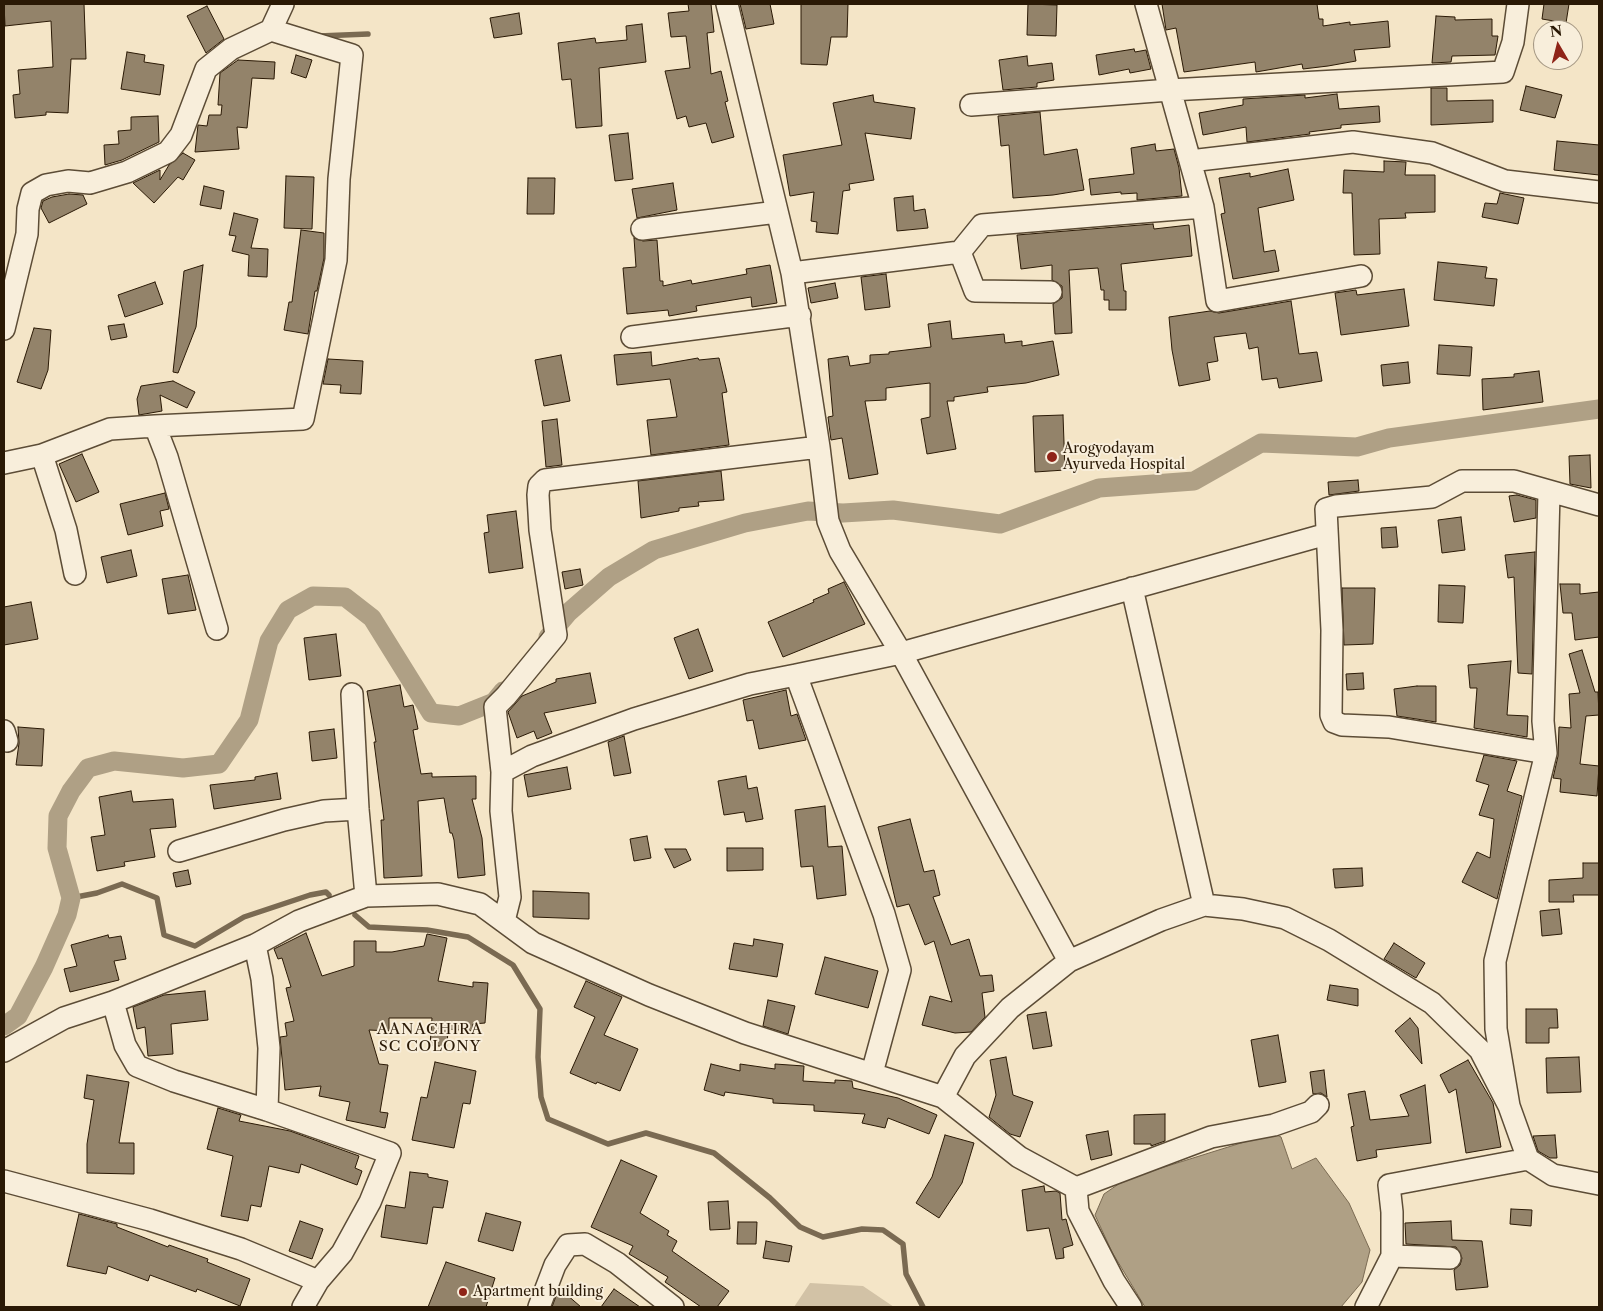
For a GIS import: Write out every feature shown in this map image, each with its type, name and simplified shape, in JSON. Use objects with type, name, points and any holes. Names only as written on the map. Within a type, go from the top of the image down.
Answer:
[{"type":"street","points":[[4,329],[27,234],[28,209],[32,193],[46,185],[68,181],[90,183],[127,172],[168,152],[181,135],[206,69],[231,49],[271,30],[283,4]]},
{"type":"street","points":[[726,4],[792,273],[800,315],[828,522],[840,551],[901,653],[1069,961]]},
{"type":"street","points":[[1146,4],[1203,207],[1217,301],[1361,276]]},
{"type":"street","points":[[971,105],[1170,90],[1503,72],[1513,42],[1518,4]]},
{"type":"street","points":[[4,463],[42,455],[110,429],[303,419],[336,260],[339,179],[352,55],[271,30]]},
{"type":"street","points":[[1190,161],[1353,142],[1432,153],[1504,180],[1599,192]]},
{"type":"street","points":[[792,273],[960,252],[982,225],[1203,207]]},
{"type":"street","points":[[642,228],[776,212]]},
{"type":"street","points":[[960,252],[975,292],[1051,292]]},
{"type":"street","points":[[632,337],[800,315]]},
{"type":"street","points":[[155,426],[167,457],[217,629]]},
{"type":"street","points":[[504,921],[510,897],[501,811],[502,772],[494,707],[506,696],[554,626],[540,530],[539,486],[545,480],[819,448]]},
{"type":"street","points":[[42,455],[66,530],[75,574]]},
{"type":"street","points":[[1546,753],[1389,727],[1342,725],[1334,722],[1331,715],[1332,630],[1326,509],[1336,506],[1432,497],[1462,481],[1514,481],[1536,486],[1549,493],[1599,505]]},
{"type":"street","points":[[1509,1106],[1496,1029],[1495,961],[1546,753],[1543,721],[1549,493]]},
{"type":"street","points":[[502,772],[532,756],[634,719],[750,684],[901,653],[1327,534]]},
{"type":"street","points":[[1132,588],[1204,905]]},
{"type":"street","points":[[796,675],[884,914],[900,970],[872,1073]]},
{"type":"street","points":[[352,694],[358,809],[366,896]]},
{"type":"street","points":[[179,851],[284,820],[324,811],[358,809]]},
{"type":"street","points":[[4,1051],[64,1018],[113,1002],[255,945],[299,921],[366,896],[438,894],[480,904],[533,942],[649,994],[744,1033],[943,1097],[1019,1157],[1076,1188],[1211,1138],[1274,1124],[1311,1112],[1318,1105]]},
{"type":"street","points":[[943,1097],[970,1051],[1010,1008],[1069,961],[1161,920],[1204,905],[1243,909],[1284,918],[1337,944],[1432,1003],[1480,1050],[1509,1106],[1528,1159],[1553,1175],[1599,1184]]},
{"type":"street","points":[[255,945],[262,979],[269,1048],[267,1110]]},
{"type":"street","points":[[113,1002],[125,1045],[136,1066],[174,1081],[267,1110],[390,1153],[370,1202],[342,1253],[318,1281],[303,1307]]},
{"type":"street","points":[[1366,1307],[1392,1256],[1392,1212],[1389,1185],[1528,1159]]},
{"type":"street","points":[[4,1180],[150,1220],[241,1248],[318,1281]]},
{"type":"street","points":[[1076,1188],[1078,1211],[1114,1281],[1131,1307]]},
{"type":"street","points":[[539,1307],[555,1265],[568,1245],[585,1244],[617,1263],[673,1307]]},
{"type":"street","points":[[1392,1256],[1450,1258]]},
{"type":"shaded area","points":[[1273,1133],[1281,1137],[1292,1169],[1316,1158],[1349,1203],[1370,1250],[1362,1282],[1341,1307],[1145,1307],[1112,1252],[1095,1215],[1104,1194],[1126,1179]]},
{"type":"shaded area","points":[[810,1283],[863,1286],[894,1307],[794,1307]]},
{"type":"building","points":[[4,4],[84,4],[86,59],[71,59],[68,113],[46,112],[46,115],[15,118],[13,95],[20,94],[18,70],[53,67],[51,21],[5,26]]},
{"type":"building","points":[[688,4],[711,4],[714,32],[707,33],[711,74],[721,71],[728,101],[725,102],[734,137],[712,143],[706,123],[689,127],[686,116],[677,119],[665,71],[690,68],[686,36],[671,37],[668,13],[689,11]]},
{"type":"building","points":[[740,4],[770,4],[774,24],[746,29]]},
{"type":"building","points":[[801,4],[848,4],[847,37],[831,37],[827,65],[801,64]]},
{"type":"building","points":[[1028,4],[1057,5],[1056,36],[1027,35]]},
{"type":"building","points":[[1162,4],[1317,4],[1319,19],[1323,19],[1323,26],[1350,22],[1350,25],[1388,21],[1390,47],[1354,50],[1356,61],[1328,66],[1303,69],[1302,64],[1256,72],[1255,62],[1184,72],[1176,28],[1166,30]]},
{"type":"building","points":[[1544,4],[1569,4],[1566,20],[1542,19]]},
{"type":"building","points":[[207,6],[224,39],[206,53],[187,16]]},
{"type":"building","points":[[519,13],[522,34],[494,38],[490,18]]},
{"type":"building","points":[[1436,16],[1455,17],[1455,20],[1492,19],[1492,36],[1498,36],[1495,55],[1452,56],[1451,62],[1432,63]]},
{"type":"building","points":[[642,24],[646,62],[599,68],[602,126],[576,128],[571,79],[562,80],[558,43],[595,38],[596,43],[627,40],[626,26]]},
{"type":"building","points":[[1134,49],[1135,52],[1146,50],[1151,69],[1130,73],[1129,69],[1099,75],[1096,55]]},
{"type":"building","points":[[127,52],[145,55],[144,62],[164,65],[160,95],[121,89]]},
{"type":"building","points":[[296,55],[312,60],[306,78],[291,73]]},
{"type":"building","points":[[1027,56],[1028,66],[1052,63],[1054,80],[1037,83],[1037,87],[1003,90],[999,60]]},
{"type":"building","points":[[238,60],[275,62],[274,79],[252,78],[247,128],[237,127],[239,149],[195,152],[198,125],[207,126],[209,115],[221,115],[222,105],[218,105],[220,73]]},
{"type":"building","points":[[1526,86],[1562,95],[1555,118],[1520,110]]},
{"type":"building","points":[[1431,88],[1447,88],[1447,101],[1493,100],[1493,122],[1431,125]]},
{"type":"building","points":[[1337,94],[1339,109],[1379,106],[1380,122],[1341,125],[1341,128],[1309,132],[1310,134],[1247,142],[1246,127],[1203,135],[1199,113],[1243,105],[1243,99],[1305,95],[1305,98]]},
{"type":"building","points":[[873,95],[874,102],[915,108],[911,139],[865,133],[874,180],[849,184],[850,190],[843,191],[838,234],[816,232],[817,222],[811,221],[814,192],[790,196],[783,155],[842,145],[833,103]]},
{"type":"building","points":[[1040,112],[1044,155],[1077,149],[1084,190],[1013,198],[1009,145],[1001,146],[998,116]]},
{"type":"building","points":[[158,116],[159,142],[122,160],[105,165],[104,145],[119,144],[118,131],[131,130],[131,117]]},
{"type":"building","points":[[628,133],[633,179],[615,181],[609,135]]},
{"type":"building","points":[[1557,141],[1599,145],[1599,175],[1554,170]]},
{"type":"building","points":[[1155,144],[1156,151],[1174,149],[1179,168],[1182,196],[1137,200],[1137,193],[1121,194],[1121,192],[1091,195],[1089,179],[1134,174],[1131,148]]},
{"type":"building","points":[[183,153],[195,160],[183,180],[178,177],[154,203],[133,183],[160,170],[160,180],[169,165]]},
{"type":"building","points":[[1384,161],[1406,162],[1405,175],[1435,175],[1435,212],[1405,213],[1406,218],[1379,219],[1380,254],[1354,255],[1352,193],[1343,193],[1344,170],[1384,172]]},
{"type":"building","points":[[1288,169],[1294,200],[1258,208],[1264,252],[1275,250],[1279,271],[1233,279],[1221,214],[1225,213],[1219,178],[1250,173],[1250,177]]},
{"type":"building","points":[[286,176],[314,177],[312,229],[284,228]]},
{"type":"building","points":[[528,178],[555,178],[554,214],[527,214]]},
{"type":"building","points":[[673,183],[677,210],[637,218],[632,189]]},
{"type":"building","points":[[204,186],[224,191],[221,209],[200,205]]},
{"type":"building","points":[[1500,193],[1524,198],[1518,224],[1482,217],[1485,203],[1497,204]]},
{"type":"building","points":[[69,194],[83,195],[87,204],[49,223],[41,208],[43,201],[52,197]]},
{"type":"building","points":[[913,196],[914,211],[925,209],[928,228],[897,231],[894,198]]},
{"type":"building","points":[[234,213],[258,219],[251,248],[268,249],[267,277],[248,276],[249,255],[232,251],[236,236],[229,235]]},
{"type":"building","points":[[1153,224],[1154,229],[1189,225],[1192,256],[1121,264],[1124,291],[1126,291],[1126,310],[1109,310],[1109,300],[1104,300],[1104,290],[1101,290],[1098,268],[1069,270],[1072,333],[1055,334],[1053,304],[1062,298],[1062,286],[1052,280],[1052,265],[1021,269],[1017,235]]},
{"type":"building","points":[[301,230],[324,233],[324,258],[317,291],[315,291],[308,334],[284,330],[289,302],[292,302]]},
{"type":"building","points":[[634,238],[643,241],[657,240],[660,281],[663,281],[663,286],[691,280],[692,284],[747,274],[746,269],[770,265],[777,303],[752,307],[751,297],[696,306],[697,311],[669,316],[668,310],[627,314],[623,268],[636,267]]},
{"type":"building","points":[[1438,262],[1487,267],[1485,278],[1497,279],[1494,306],[1434,300]]},
{"type":"building","points":[[203,265],[196,327],[178,373],[173,372],[184,271]]},
{"type":"building","points":[[886,274],[890,307],[865,310],[861,277]]},
{"type":"building","points":[[155,282],[163,304],[125,317],[118,295]]},
{"type":"building","points":[[835,283],[838,298],[811,303],[808,288]]},
{"type":"building","points":[[1404,289],[1409,326],[1341,335],[1335,293],[1356,290],[1357,295]]},
{"type":"building","points":[[1291,301],[1299,354],[1317,352],[1322,381],[1279,388],[1277,378],[1262,380],[1258,347],[1249,349],[1246,333],[1214,337],[1218,361],[1207,363],[1210,380],[1179,386],[1172,350],[1169,317],[1210,311],[1219,313]]},
{"type":"building","points":[[950,321],[952,339],[1004,334],[1005,343],[1022,341],[1022,346],[1053,341],[1059,375],[1026,383],[987,387],[988,392],[954,397],[954,401],[947,401],[956,449],[927,454],[921,419],[930,417],[930,383],[886,388],[886,400],[865,401],[878,474],[849,479],[842,438],[831,440],[828,417],[833,416],[828,359],[848,356],[850,366],[870,363],[870,355],[931,347],[928,324]]},
{"type":"building","points":[[124,324],[127,337],[111,340],[108,326]]},
{"type":"building","points":[[34,328],[51,330],[48,370],[41,389],[17,382]]},
{"type":"building","points":[[1439,345],[1472,347],[1470,376],[1437,374]]},
{"type":"building","points":[[651,352],[652,366],[698,358],[699,360],[719,358],[727,392],[722,393],[729,445],[651,455],[647,420],[677,417],[670,379],[617,385],[614,355]]},
{"type":"building","points":[[561,355],[570,401],[544,406],[535,360]]},
{"type":"building","points":[[328,359],[363,361],[361,394],[340,393],[341,385],[323,384]]},
{"type":"building","points":[[1408,362],[1410,383],[1383,386],[1381,365]]},
{"type":"building","points":[[1539,371],[1543,402],[1483,410],[1482,379],[1514,377],[1514,374]]},
{"type":"building","points":[[173,381],[195,392],[187,408],[160,395],[162,411],[139,415],[137,399],[141,386]]},
{"type":"building","points":[[1063,415],[1065,470],[1035,472],[1033,416]]},
{"type":"building","points":[[557,419],[562,465],[546,467],[542,421]]},
{"type":"building","points":[[82,454],[99,492],[76,502],[59,464]]},
{"type":"building","points":[[1590,455],[1591,488],[1570,484],[1569,456]]},
{"type":"building","points":[[721,471],[724,500],[698,502],[699,506],[679,508],[679,511],[641,518],[638,481]]},
{"type":"building","points":[[1358,480],[1359,491],[1329,495],[1328,482]]},
{"type":"building","points":[[165,493],[169,509],[160,511],[163,526],[128,535],[120,504]]},
{"type":"building","points":[[1517,495],[1536,500],[1536,518],[1514,522],[1509,496]]},
{"type":"building","points":[[516,511],[523,568],[489,573],[484,533],[489,532],[487,515]]},
{"type":"building","points":[[1461,517],[1465,550],[1442,553],[1438,520]]},
{"type":"building","points":[[1396,527],[1398,547],[1382,548],[1381,528]]},
{"type":"building","points":[[131,550],[137,576],[107,583],[101,557]]},
{"type":"building","points":[[1535,552],[1532,674],[1518,673],[1514,577],[1508,578],[1505,555]]},
{"type":"building","points":[[580,569],[583,585],[565,589],[562,572]]},
{"type":"building","points":[[188,575],[196,610],[168,614],[162,579]]},
{"type":"building","points":[[844,582],[865,624],[783,657],[768,622],[814,602],[813,600],[829,593],[828,589]]},
{"type":"building","points":[[1560,584],[1580,584],[1580,594],[1599,592],[1599,637],[1575,640],[1572,613],[1563,613]]},
{"type":"building","points":[[1439,585],[1465,586],[1463,623],[1438,622]]},
{"type":"building","points":[[1342,588],[1375,588],[1373,644],[1344,645]]},
{"type":"building","points":[[31,602],[38,639],[4,645],[4,607]]},
{"type":"building","points":[[698,629],[713,671],[689,679],[674,638]]},
{"type":"building","points":[[336,634],[341,676],[309,680],[304,638]]},
{"type":"building","points":[[1582,650],[1595,692],[1598,692],[1599,715],[1586,716],[1580,764],[1599,766],[1597,796],[1560,792],[1561,779],[1553,778],[1558,756],[1559,727],[1571,728],[1569,694],[1580,693],[1569,654]]},
{"type":"building","points":[[1511,661],[1507,715],[1528,716],[1527,737],[1474,728],[1477,688],[1470,688],[1468,665]]},
{"type":"building","points":[[590,673],[596,703],[544,713],[552,733],[537,739],[534,731],[517,738],[508,712],[522,696],[556,682],[556,679]]},
{"type":"building","points":[[1363,673],[1364,689],[1347,690],[1346,674]]},
{"type":"building","points":[[400,685],[404,707],[413,705],[418,729],[413,730],[421,774],[432,773],[432,777],[476,776],[476,799],[472,799],[482,838],[485,875],[458,878],[454,840],[452,833],[450,833],[444,798],[418,801],[422,876],[384,878],[381,820],[384,820],[374,742],[376,742],[367,691]]},
{"type":"building","points":[[1436,686],[1436,722],[1397,716],[1394,689]]},
{"type":"building","points":[[786,690],[791,716],[797,714],[806,740],[759,749],[753,720],[747,721],[743,700]]},
{"type":"building","points":[[18,727],[44,729],[42,766],[16,765],[19,743]]},
{"type":"building","points":[[334,729],[337,758],[312,761],[309,732]]},
{"type":"building","points":[[624,736],[631,773],[614,776],[608,742]]},
{"type":"building","points":[[1484,755],[1517,761],[1507,791],[1522,796],[1497,899],[1462,882],[1477,852],[1490,858],[1494,819],[1479,815],[1489,785],[1476,781]]},
{"type":"building","points":[[567,767],[571,789],[528,797],[524,775]]},
{"type":"building","points":[[277,773],[281,799],[214,809],[210,785],[255,780],[255,777]]},
{"type":"building","points":[[746,776],[748,789],[757,787],[763,819],[746,822],[744,812],[724,815],[718,781]]},
{"type":"building","points":[[131,791],[133,802],[173,799],[176,827],[150,829],[155,857],[124,862],[125,866],[97,871],[91,837],[105,835],[99,797]]},
{"type":"building","points":[[825,806],[828,847],[842,846],[846,895],[817,899],[813,866],[801,867],[795,810]]},
{"type":"building","points":[[910,819],[924,872],[934,870],[940,895],[933,897],[951,945],[969,939],[980,976],[992,975],[994,991],[982,993],[985,1017],[971,1032],[955,1033],[922,1025],[930,996],[952,1002],[934,941],[925,945],[909,904],[897,907],[878,827]]},
{"type":"building","points":[[647,836],[651,858],[634,861],[630,839]]},
{"type":"building","points":[[727,848],[763,848],[763,870],[727,871]]},
{"type":"building","points":[[665,849],[686,849],[691,860],[674,868]]},
{"type":"building","points":[[1583,863],[1599,863],[1599,895],[1573,895],[1574,902],[1549,902],[1549,880],[1583,878]]},
{"type":"building","points":[[1362,868],[1363,886],[1335,888],[1333,869]]},
{"type":"building","points":[[188,870],[191,884],[176,887],[173,873]]},
{"type":"building","points":[[533,891],[589,893],[589,919],[533,917]]},
{"type":"building","points":[[1559,909],[1562,934],[1542,936],[1540,911]]},
{"type":"building","points":[[306,933],[322,976],[354,966],[354,941],[376,941],[376,952],[392,952],[424,946],[427,934],[447,938],[438,981],[473,987],[473,982],[488,983],[485,1023],[473,1024],[472,1031],[448,1029],[447,1047],[430,1045],[432,1018],[389,1018],[389,1031],[369,1030],[379,1064],[388,1065],[380,1112],[388,1113],[385,1128],[346,1120],[350,1102],[319,1096],[321,1086],[285,1090],[280,1037],[287,1036],[285,1023],[294,1021],[286,988],[291,987],[282,958],[278,959],[274,949]]},
{"type":"building","points":[[108,935],[109,938],[121,936],[126,959],[114,961],[119,980],[70,992],[64,969],[77,966],[71,945]]},
{"type":"building","points":[[754,939],[783,944],[777,977],[729,969],[734,943],[753,946]]},
{"type":"building","points":[[1394,943],[1425,963],[1416,978],[1384,959]]},
{"type":"building","points":[[825,957],[878,971],[868,1008],[815,994]]},
{"type":"building","points":[[586,981],[622,997],[604,1035],[638,1049],[620,1091],[597,1082],[596,1084],[570,1073],[595,1017],[574,1007]]},
{"type":"building","points":[[1330,985],[1358,989],[1358,1006],[1327,1000]]},
{"type":"building","points":[[205,991],[208,1020],[171,1024],[173,1054],[148,1056],[145,1027],[137,1029],[133,1007],[164,995]]},
{"type":"building","points":[[768,1000],[795,1006],[788,1034],[763,1026]]},
{"type":"building","points":[[1526,1009],[1557,1009],[1558,1028],[1549,1028],[1549,1043],[1526,1043]]},
{"type":"building","points":[[1046,1012],[1052,1046],[1033,1049],[1027,1015]]},
{"type":"building","points":[[1410,1018],[1418,1028],[1422,1064],[1395,1031]]},
{"type":"building","points":[[1278,1035],[1286,1082],[1259,1087],[1251,1040]]},
{"type":"building","points":[[1006,1057],[1013,1095],[1033,1102],[1020,1137],[1010,1134],[989,1117],[996,1095],[990,1060]]},
{"type":"building","points":[[1579,1057],[1581,1092],[1547,1093],[1546,1058]]},
{"type":"building","points":[[1468,1060],[1493,1103],[1501,1147],[1466,1153],[1456,1089],[1449,1093],[1440,1075]]},
{"type":"building","points":[[435,1062],[476,1071],[470,1104],[463,1103],[454,1148],[412,1140],[421,1097],[427,1098]]},
{"type":"building","points":[[711,1064],[740,1071],[740,1064],[775,1069],[775,1064],[804,1066],[803,1081],[835,1083],[835,1080],[852,1081],[853,1088],[898,1098],[937,1115],[929,1134],[888,1118],[885,1128],[862,1123],[865,1114],[814,1111],[814,1105],[773,1103],[773,1099],[725,1092],[724,1096],[704,1090]]},
{"type":"building","points":[[1324,1070],[1327,1097],[1321,1093],[1313,1094],[1310,1072]]},
{"type":"building","points":[[87,1075],[129,1082],[119,1143],[134,1143],[134,1174],[87,1173],[87,1144],[94,1100],[84,1098]]},
{"type":"building","points":[[1425,1085],[1431,1143],[1376,1150],[1377,1157],[1357,1161],[1351,1127],[1354,1126],[1348,1094],[1365,1091],[1370,1120],[1409,1116],[1400,1095]]},
{"type":"building","points":[[218,1108],[241,1115],[239,1121],[290,1131],[359,1156],[355,1168],[362,1171],[357,1185],[301,1164],[299,1173],[269,1166],[261,1207],[251,1205],[248,1221],[221,1216],[233,1156],[207,1149]]},
{"type":"building","points":[[1165,1114],[1165,1141],[1151,1146],[1151,1144],[1134,1144],[1134,1115]]},
{"type":"building","points":[[1108,1131],[1112,1155],[1091,1160],[1086,1135]]},
{"type":"building","points":[[945,1135],[974,1143],[962,1183],[939,1218],[916,1203],[932,1177]]},
{"type":"building","points":[[1555,1135],[1557,1158],[1550,1158],[1538,1151],[1533,1136]]},
{"type":"building","points":[[621,1160],[657,1176],[640,1213],[669,1231],[667,1235],[677,1241],[672,1251],[729,1291],[717,1307],[701,1307],[665,1282],[668,1277],[629,1254],[633,1246],[591,1227]]},
{"type":"building","points":[[410,1172],[428,1174],[428,1177],[448,1181],[443,1208],[433,1207],[427,1244],[381,1237],[386,1205],[405,1208]]},
{"type":"building","points":[[1044,1186],[1045,1192],[1056,1191],[1060,1193],[1062,1220],[1066,1219],[1073,1245],[1063,1248],[1064,1258],[1056,1259],[1049,1228],[1027,1231],[1022,1190]]},
{"type":"building","points":[[728,1201],[730,1229],[710,1230],[708,1202]]},
{"type":"building","points":[[1511,1209],[1532,1210],[1531,1226],[1510,1224]]},
{"type":"building","points":[[486,1213],[521,1222],[513,1251],[478,1241]]},
{"type":"building","points":[[79,1214],[117,1224],[117,1227],[168,1247],[169,1245],[208,1259],[207,1262],[250,1279],[240,1306],[197,1289],[196,1292],[150,1275],[148,1281],[108,1266],[106,1274],[67,1266]]},
{"type":"building","points":[[300,1221],[323,1229],[312,1259],[289,1251]]},
{"type":"building","points":[[1451,1221],[1452,1240],[1482,1241],[1488,1287],[1456,1290],[1454,1270],[1460,1265],[1462,1258],[1456,1247],[1406,1244],[1405,1223]]},
{"type":"building","points":[[738,1222],[757,1222],[756,1244],[737,1244]]},
{"type":"building","points":[[766,1241],[792,1246],[789,1262],[763,1258]]},
{"type":"building","name":"Apartment building","points":[[446,1262],[495,1278],[486,1307],[428,1307]]},
{"type":"building","points":[[559,1288],[581,1307],[552,1307]]},
{"type":"building","points":[[614,1289],[640,1307],[601,1307]]},
{"type":"waterway","points":[[319,36],[368,34]]},
{"type":"waterway","points":[[548,637],[569,612],[609,577],[654,550],[745,523],[808,511],[843,513],[893,510],[1000,524],[1099,488],[1194,481],[1261,443],[1357,447],[1389,438],[1599,409]]},
{"type":"waterway","points":[[4,1026],[18,1016],[44,967],[67,915],[71,898],[57,848],[58,816],[71,791],[88,768],[114,761],[183,768],[219,764],[249,720],[269,641],[288,610],[313,596],[345,597],[372,618],[431,713],[459,716],[494,702],[503,691]]},
{"type":"waterway","points":[[71,898],[97,893],[122,884],[157,898],[164,935],[195,946],[244,917],[310,895],[326,892],[329,895]]},
{"type":"waterway","points":[[355,915],[369,927],[427,930],[468,937],[513,965],[540,1009],[538,1057],[541,1097],[548,1119],[608,1144],[646,1133],[714,1153],[770,1198],[800,1227],[823,1237],[862,1229],[883,1230],[903,1244],[906,1274],[923,1307]]},
{"type":"place","name":"Arogyodayam Ayurveda Hospital","points":[[1052,457]]},
{"type":"place","name":"Apartment building","points":[[463,1292]]},
{"type":"district","name":"AANACHIRA SC COLONY","points":[[430,1038]]}]
